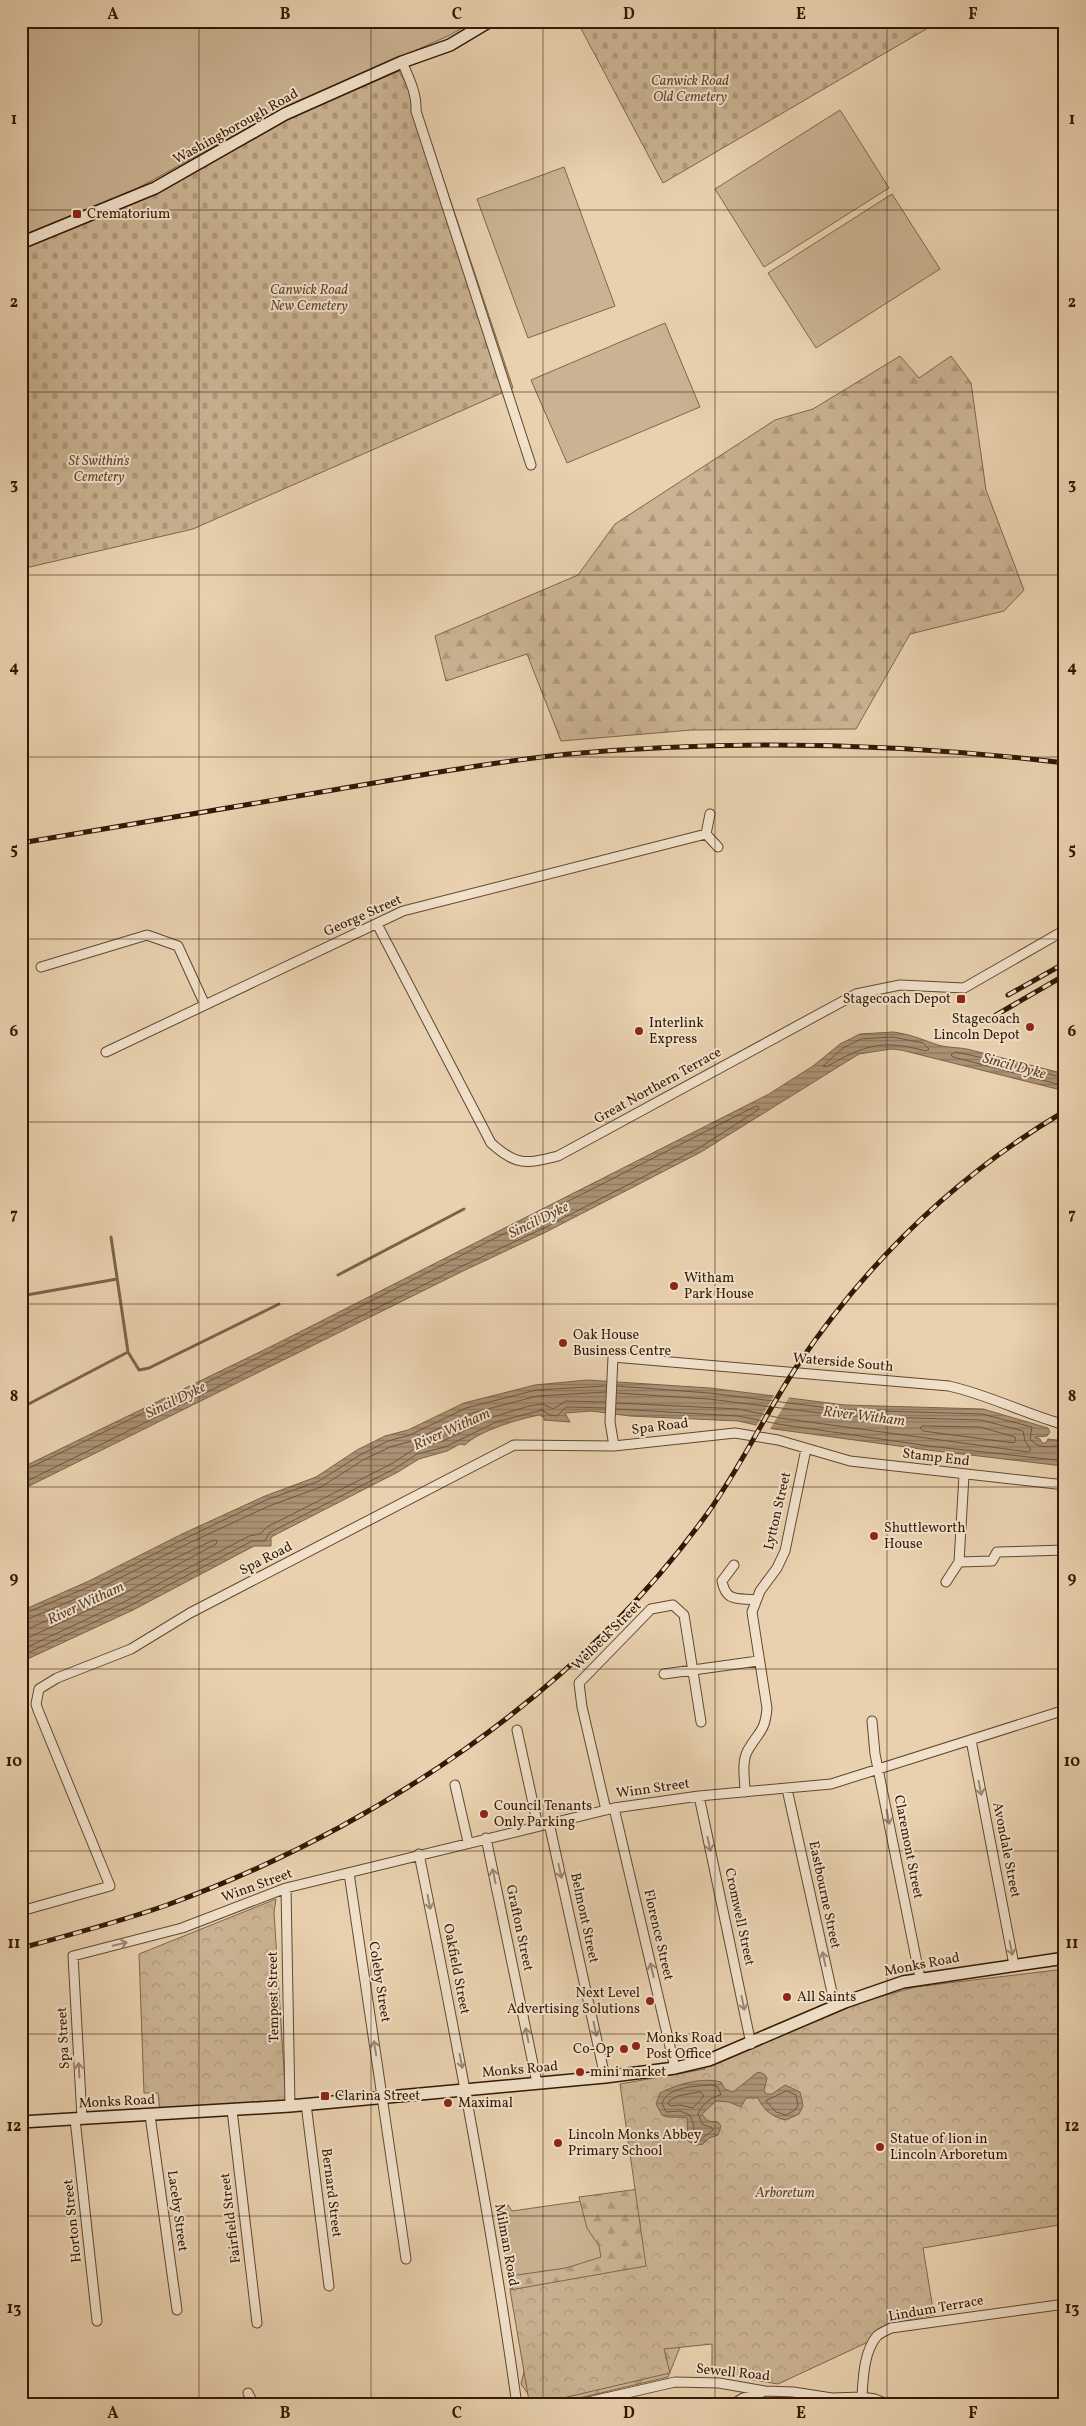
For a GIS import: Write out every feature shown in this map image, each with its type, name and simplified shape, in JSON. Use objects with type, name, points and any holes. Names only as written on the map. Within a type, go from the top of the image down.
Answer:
[{"type":"main road","name":"Washingborough Road","points":[[21,243],[155,188],[285,114],[402,62],[450,45],[490,21]]},
{"type":"main road","name":"Monks Road","points":[[21,2122],[290,2106],[606,2077],[675,2068],[709,2060],[751,2044],[835,2006],[877,1990],[920,1978],[1065,1958]]},
{"type":"street","points":[[402,62],[411,82],[416,102],[416,112],[531,465]]},
{"type":"street","points":[[710,814],[706,834],[718,847]]},
{"type":"street","name":"George Street","points":[[106,1052],[403,911],[706,834]]},
{"type":"street","name":"Great Northern Terrace","points":[[377,924],[491,1143],[506,1157],[530,1163],[558,1156],[856,994],[900,985],[964,988],[1065,930]]},
{"type":"street","points":[[41,967],[147,935],[178,946],[205,1005]]},
{"type":"street","name":"Waterside South","points":[[614,1446],[610,1422],[613,1357],[949,1386],[974,1392],[1032,1416],[1065,1425]]},
{"type":"street","name":"Spa Road","points":[[21,1911],[110,1886],[36,1704],[39,1689],[57,1678],[131,1649],[190,1613],[514,1446],[614,1446],[725,1433],[768,1438],[806,1449]]},
{"type":"street","name":"Stamp End","points":[[806,1449],[850,1461],[1065,1485]]},
{"type":"street","name":"Lytton Street","points":[[755,1600],[777,1568],[785,1551],[806,1449]]},
{"type":"street","points":[[946,1582],[959,1562],[964,1475]]},
{"type":"street","points":[[959,1562],[992,1561],[997,1552],[1065,1550]]},
{"type":"street","points":[[734,1565],[722,1581],[724,1592],[730,1597],[755,1600],[752,1612],[767,1708],[766,1723],[761,1734],[748,1751],[744,1765],[745,1792]]},
{"type":"street","name":"Welbeck Street","points":[[578,1683],[651,1609],[673,1605],[684,1615],[693,1670]]},
{"type":"street","points":[[664,1674],[758,1660]]},
{"type":"street","points":[[693,1670],[701,1722]]},
{"type":"street","name":"Florence Street","points":[[578,1683],[582,1707],[610,1808],[675,2068]]},
{"type":"street","name":"Winn Street","points":[[73,1956],[182,1928],[286,1888],[419,1854],[610,1808],[699,1796],[831,1784],[1065,1710]]},
{"type":"street","name":"Claremont Street","points":[[872,1721],[878,1769],[920,1978]]},
{"type":"street","points":[[517,1730],[538,1826]]},
{"type":"street","name":"Avondale Street","points":[[971,1740],[1014,1965]]},
{"type":"street","points":[[455,1785],[468,1842]]},
{"type":"street","name":"Eastbourne Street","points":[[787,1789],[835,2006]]},
{"type":"street","name":"Cromwell Street","points":[[699,1796],[751,2044]]},
{"type":"street","name":"Belmont Street","points":[[549,1823],[606,2077]]},
{"type":"street","name":"Grafton Street","points":[[486,1838],[537,2083]]},
{"type":"street","name":"Oakfield Street","points":[[419,1854],[466,2090]]},
{"type":"street","name":"Coleby Street","points":[[349,1872],[383,2096]]},
{"type":"street","name":"Tempest Street","points":[[286,1888],[290,2106]]},
{"type":"street","name":"Spa Street","points":[[73,1956],[79,2119]]},
{"type":"street","name":"Milman Road","points":[[466,2090],[500,2288],[517,2405]]},
{"type":"street","points":[[383,2096],[406,2259]]},
{"type":"street","name":"Bernard Street","points":[[306,2104],[329,2286]]},
{"type":"street","name":"Fairfield Street","points":[[232,2110],[257,2323]]},
{"type":"street","name":"Laceby Street","points":[[150,2115],[177,2310]]},
{"type":"street","name":"Horton Street","points":[[79,2119],[97,2321]]},
{"type":"street","name":"Lindum Terrace","points":[[862,2397],[864,2370],[872,2347],[878,2336],[891,2328],[1065,2304]]},
{"type":"street","name":"Sewell Road","points":[[575,2405],[675,2382],[718,2383],[765,2391],[792,2392],[832,2398],[862,2397],[875,2399],[889,2405]]},
{"type":"street","points":[[732,2405],[742,2398],[765,2391]]},
{"type":"street","points":[[248,2393],[254,2405]]},
{"type":"green space","points":[[21,21],[475,21],[448,36],[275,113],[138,188],[21,236]]},
{"type":"green space","name":"Canwick Road Old Cemetery","points":[[577,21],[940,21],[663,183]]},
{"type":"green space","name":"Canwick Road New Cemetery","points":[[399,71],[421,112],[513,388],[193,529],[21,569],[21,243],[161,191],[295,116]]},
{"type":"green space","points":[[840,110],[889,188],[764,267],[715,189]]},
{"type":"green space","points":[[564,167],[615,306],[528,338],[477,199]]},
{"type":"green space","points":[[892,194],[940,269],[816,348],[768,273]]},
{"type":"green space","points":[[665,323],[700,407],[567,463],[531,380]]},
{"type":"green space","points":[[900,356],[919,378],[951,356],[971,383],[986,490],[1024,590],[1004,611],[910,634],[856,729],[692,730],[561,741],[527,654],[446,681],[435,636],[578,575],[615,524],[775,420],[813,409]]},
{"type":"green space","points":[[276,1899],[274,1912],[286,2102],[160,2111],[158,2093],[144,2093],[139,1954]]},
{"type":"green space","name":"Arboretum","points":[[1065,1969],[1065,2224],[923,2248],[934,2315],[889,2326],[881,2330],[866,2343],[778,2384],[712,2373],[712,2344],[664,2349],[670,2373],[533,2405],[529,2401],[510,2290],[646,2266],[620,2084],[705,2069],[697,2060],[862,2002],[915,1987]]},
{"type":"green space","points":[[639,2189],[707,2340],[680,2347],[668,2377],[554,2404],[533,2401],[521,2384],[526,2364],[510,2276],[566,2268],[601,2257],[599,2246],[587,2228],[579,2197]]},
{"type":"green space","points":[[631,2194],[644,2266],[510,2289],[498,2212],[508,2205],[512,2211]]},
{"type":"water","name":"Sincil Dyke","points":[[893,1032],[910,1035],[947,1047],[967,1049],[1065,1074],[1065,1091],[901,1050],[891,1049],[859,1054],[701,1152],[546,1232],[461,1272],[21,1490],[21,1468],[274,1345],[769,1094],[813,1066],[840,1044],[860,1034]]},
{"type":"water","name":"River Witham","points":[[587,1380],[710,1388],[845,1405],[983,1409],[1048,1428],[1050,1432],[1047,1436],[1035,1437],[1040,1439],[1042,1443],[1046,1443],[1048,1439],[1065,1441],[1063,1466],[774,1429],[738,1421],[630,1416],[591,1411],[565,1413],[570,1422],[544,1420],[544,1417],[539,1415],[499,1426],[479,1435],[465,1445],[460,1444],[447,1451],[419,1459],[398,1472],[271,1537],[271,1546],[254,1546],[133,1610],[21,1662],[21,1611],[89,1581],[182,1534],[265,1496],[316,1477],[357,1450],[385,1436],[408,1430],[464,1403],[535,1385]]},
{"type":"water","points":[[758,2072],[764,2074],[767,2078],[764,2090],[766,2094],[772,2094],[785,2085],[800,2092],[803,2106],[799,2114],[786,2120],[777,2117],[766,2110],[758,2098],[746,2098],[741,2107],[729,2102],[716,2101],[702,2114],[707,2121],[718,2122],[721,2126],[718,2135],[709,2138],[703,2144],[696,2145],[688,2141],[687,2118],[662,2115],[656,2104],[660,2093],[682,2084],[698,2081],[721,2082],[725,2089],[733,2092]]},
{"type":"pier","points":[[775,1394],[790,1396],[770,1429],[755,1428]]},
{"type":"waterway","points":[[338,1275],[464,1209]]},
{"type":"waterway","points":[[111,1237],[128,1352],[139,1370],[149,1368],[279,1304]]},
{"type":"waterway","points":[[21,1296],[117,1279]]},
{"type":"waterway","points":[[21,1408],[128,1352]]},
{"type":"railway","points":[[21,843],[511,761],[631,749],[693,746],[817,745],[941,751],[1065,763]]},
{"type":"railway","points":[[1008,995],[1065,963]]},
{"type":"railway","points":[[996,1015],[1065,975]]},
{"type":"railway","points":[[21,1948],[113,1923],[167,1905],[244,1874],[320,1837],[394,1796],[466,1749],[534,1697],[597,1640],[655,1579],[707,1514],[797,1366],[853,1291],[884,1256],[951,1192],[987,1163],[1065,1111]]},
{"type":"place","name":"Crematorium","points":[[77,214]]},
{"type":"place","name":"Stagecoach Depot","points":[[961,999]]},
{"type":"place","name":"Stagecoach Lincoln Depot","points":[[1030,1027]]},
{"type":"place","name":"Interlink Express","points":[[639,1031]]},
{"type":"place","name":"Witham Park House","points":[[674,1286]]},
{"type":"place","name":"Oak House Business Centre","points":[[563,1343]]},
{"type":"place","name":"Shuttleworth House","points":[[874,1536]]},
{"type":"place","name":"Council Tenants Only Parking","points":[[484,1814]]},
{"type":"place","name":"All Saints","points":[[787,1997]]},
{"type":"place","name":"Next Level Advertising Solutions","points":[[650,2001]]},
{"type":"place","name":"Monks Road Post Office","points":[[636,2046]]},
{"type":"place","name":"Co-Op","points":[[624,2049]]},
{"type":"place","name":"mini market","points":[[580,2072]]},
{"type":"place","name":"Clarina Street","points":[[325,2096]]},
{"type":"place","name":"Maximal","points":[[448,2103]]},
{"type":"place","name":"Lincoln Monks Abbey Primary School","points":[[558,2143]]},
{"type":"place","name":"Statue of lion in Lincoln Arboretum","points":[[880,2147]]},
{"type":"park label","name":"St Swithin's Cemetery","points":[[99,470]]}]
